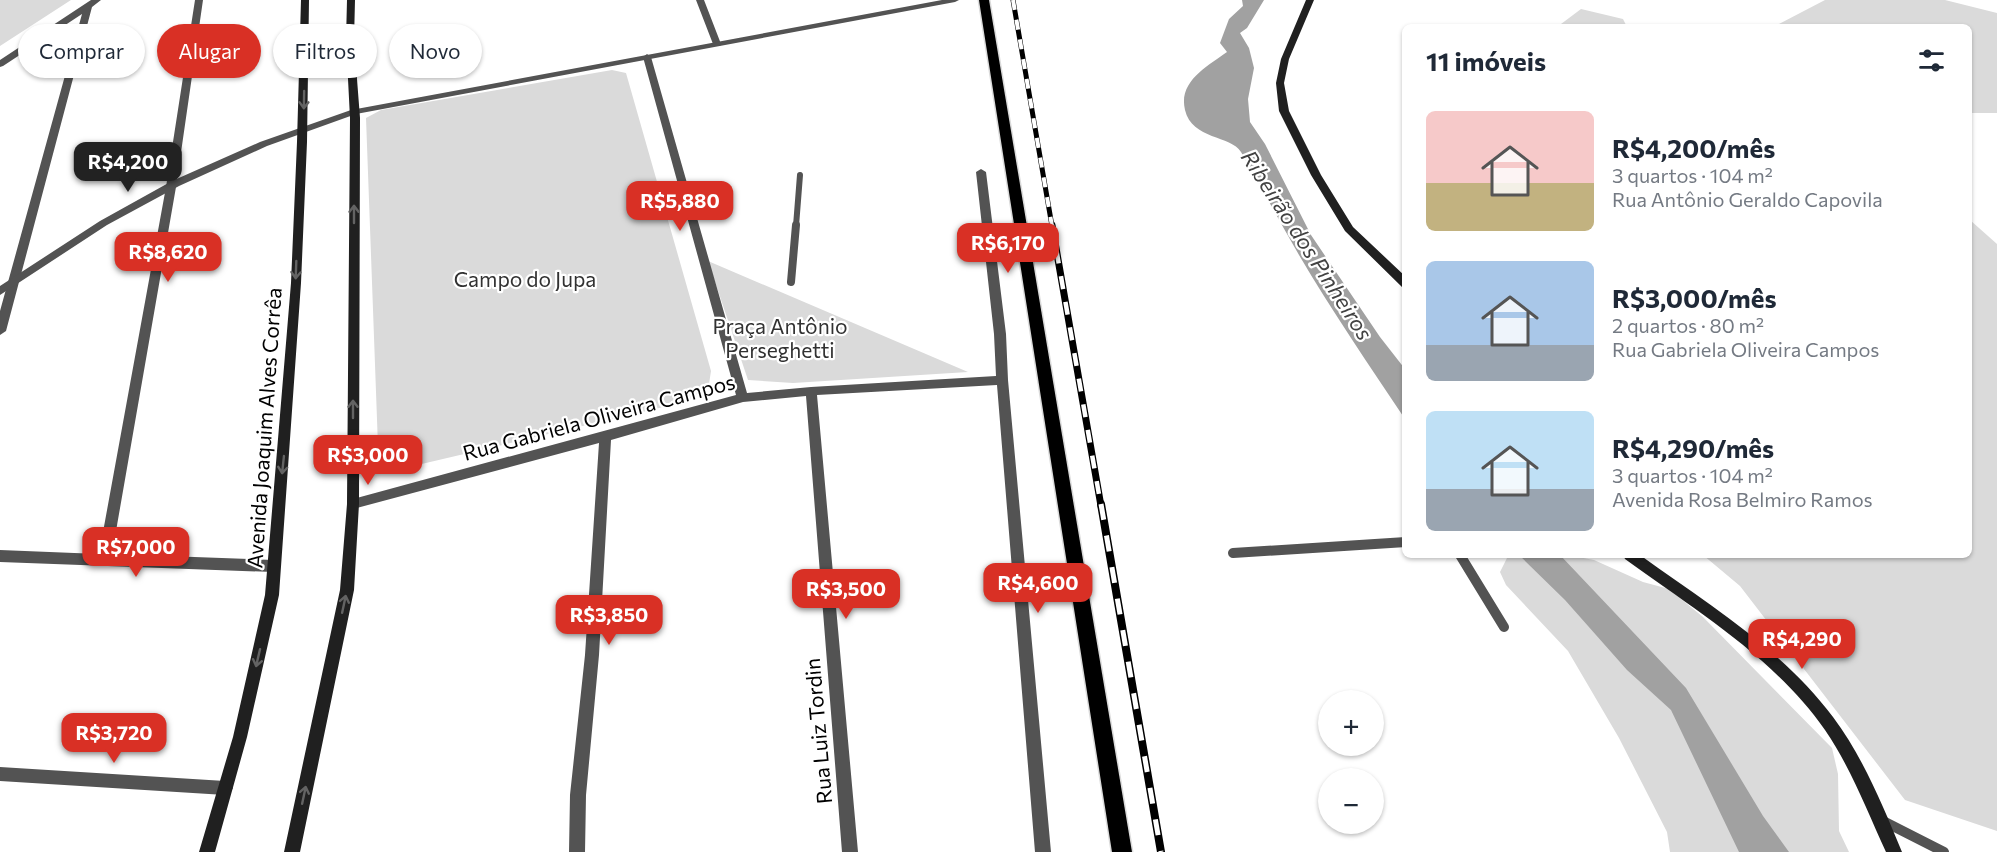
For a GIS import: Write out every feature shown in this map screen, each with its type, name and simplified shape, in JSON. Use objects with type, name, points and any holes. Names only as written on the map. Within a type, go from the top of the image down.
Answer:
[{"type":"main road","name":"Avenida Joaquim Alves Corrêa","points":[[207,852],[240,737],[272,595],[292,374],[303,128],[305,0]]},
{"type":"main road","points":[[292,852],[347,590],[353,504],[354,112],[350,40],[351,0]]},
{"type":"main road","points":[[984,0],[1122,852]]},
{"type":"main road","points":[[1310,0],[1285,59],[1280,83],[1284,111],[1316,175],[1349,229],[1402,280]]},
{"type":"main road","points":[[1634,558],[1767,657],[1817,708],[1852,760],[1894,852]]},
{"type":"street","points":[[0,64],[97,0]]},
{"type":"street","points":[[104,561],[171,187],[198,0]]},
{"type":"street","points":[[700,0],[717,44]]},
{"type":"street","points":[[0,291],[84,235],[171,187],[303,128],[354,112],[955,0]]},
{"type":"street","points":[[0,331],[88,7]]},
{"type":"street","points":[[647,57],[742,398]]},
{"type":"street","points":[[981,172],[1000,334],[1002,380],[1043,852]]},
{"type":"street","name":"Rua Gabriela Oliveira Campos","points":[[353,504],[742,398],[811,391],[1002,380]]},
{"type":"street","name":"Rua Luiz Tordin","points":[[811,391],[850,852]]},
{"type":"street","points":[[577,852],[578,795],[592,655],[605,437]]},
{"type":"street","points":[[0,556],[273,566]]},
{"type":"street","points":[[0,774],[225,788]]},
{"type":"lane","points":[[791,282],[800,175]]},
{"type":"lane","points":[[1233,553],[1402,542]]},
{"type":"lane","points":[[1462,558],[1504,627]]},
{"type":"lane","points":[[1878,818],[1944,852]]},
{"type":"green space","points":[[0,0],[71,0],[34,24],[18,24],[18,34],[0,46]]},
{"type":"green space","points":[[1825,0],[1945,0],[1997,13],[1997,113],[1972,113],[1972,24],[1779,24]]},
{"type":"green space","points":[[1581,9],[1623,19],[1626,24],[1561,24]]},
{"type":"green space","name":"Campo do Jupa","points":[[612,70],[626,73],[711,371],[709,384],[689,401],[379,474],[366,118],[381,110]]},
{"type":"green space","points":[[1972,222],[1997,244],[1997,831],[1905,800],[1740,586],[1707,558],[1972,558]]},
{"type":"green space","name":"Praça Antônio Perseghetti","points":[[708,261],[968,372],[793,383],[748,380]]},
{"type":"green space","points":[[1507,558],[1584,558],[1594,560],[1643,582],[1669,589],[1703,617],[1832,748],[1838,774],[1839,831],[1849,852],[1670,852],[1667,832],[1619,738],[1568,651],[1506,585],[1500,572]]},
{"type":"water","name":"Ribeirão dos Pinheiros","points":[[1242,0],[1264,0],[1247,28],[1240,33],[1249,48],[1254,68],[1248,99],[1250,122],[1265,144],[1311,235],[1380,337],[1402,365],[1402,414],[1312,276],[1241,152],[1229,142],[1195,127],[1185,110],[1184,100],[1190,83],[1196,75],[1227,52],[1220,43],[1229,19],[1243,6]]},
{"type":"water","points":[[1522,558],[1563,558],[1686,688],[1763,816],[1789,852],[1739,852],[1671,710],[1627,670],[1565,600]]},
{"type":"railway","points":[[1013,0],[1052,226]]},
{"type":"railway","points":[[1052,225],[1101,506]]},
{"type":"railway","points":[[1101,504],[1161,852]]}]
